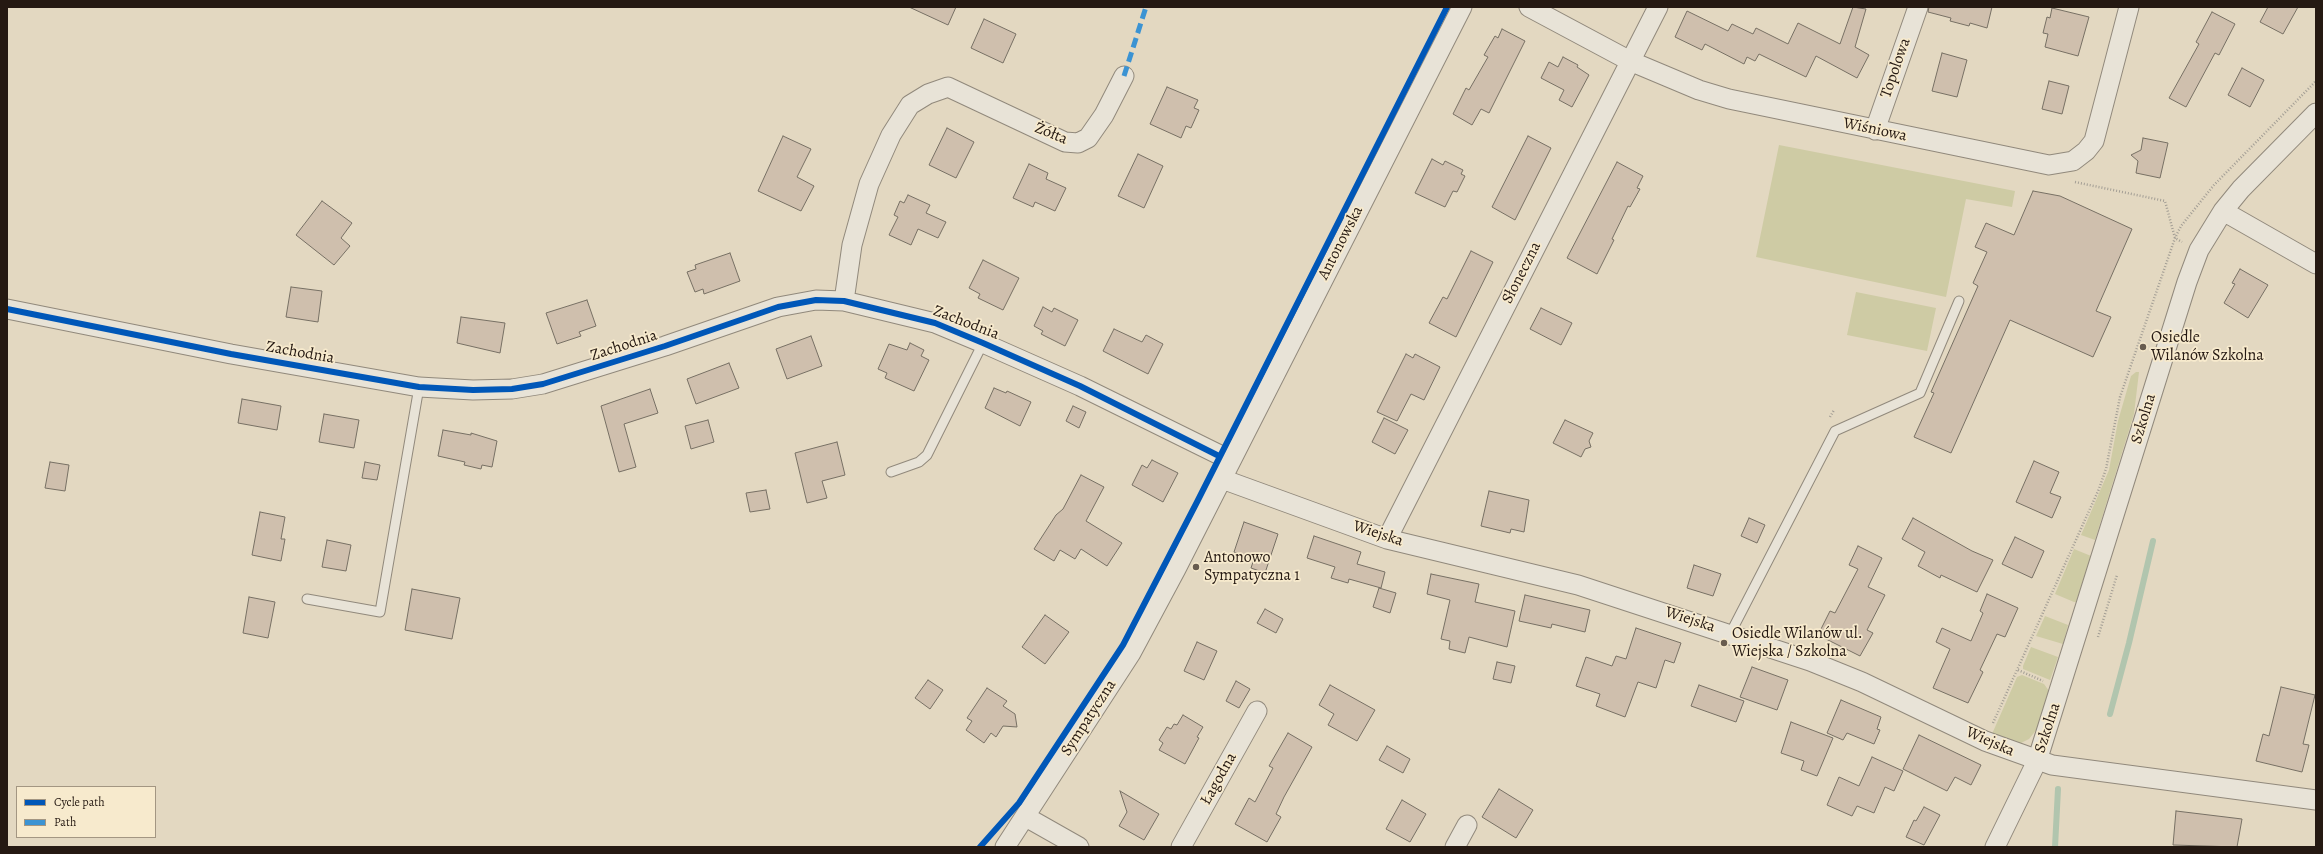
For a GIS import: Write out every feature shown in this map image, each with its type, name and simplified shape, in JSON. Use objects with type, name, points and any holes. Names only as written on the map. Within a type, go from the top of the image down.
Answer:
[{"type":"street","name":"Antonowska","points":[[1222,479],[1230,460],[1462,7]]},
{"type":"street","name":"Wiśniowa","points":[[1529,7],[1630,60],[1699,90],[1729,99],[2034,164],[2059,165],[2073,161],[2086,151],[2094,142],[2129,7]]},
{"type":"street","name":"Słoneczna","points":[[1387,539],[1658,7]]},
{"type":"street","name":"Topolowa","points":[[1875,130],[1918,7]]},
{"type":"street","name":"Żółta","points":[[844,301],[852,245],[869,184],[891,135],[910,105],[928,94],[948,87],[1065,142],[1078,143],[1088,138],[1092,133],[1104,115],[1124,76]]},
{"type":"street","name":"Szkolna","points":[[1995,847],[2037,761],[2187,282],[2199,250],[2223,211],[2255,174],[2316,113]]},
{"type":"street","points":[[2223,211],[2316,264]]},
{"type":"street","name":"Zachodnia","points":[[7,309],[231,354],[419,387],[481,390],[512,389],[543,384],[657,348],[778,307],[816,300],[844,301],[935,323],[984,343],[1074,383],[1230,460]]},
{"type":"street","name":"Wiejska","points":[[1222,479],[1387,539],[1578,585],[1829,668],[1985,741],[2037,761],[2070,769],[2316,800]]},
{"type":"street","name":"Sympatyczna","points":[[1005,847],[1026,817],[1131,653],[1222,479]]},
{"type":"street","name":"Łagodna","points":[[1181,847],[1257,711]]},
{"type":"street","points":[[1026,817],[1079,847]]},
{"type":"street","points":[[1455,847],[1467,825]]},
{"type":"lane","points":[[1730,634],[1835,431],[1920,393],[1959,301]]},
{"type":"lane","points":[[891,472],[919,462],[928,455],[984,343]]},
{"type":"lane","points":[[307,599],[380,612],[419,387]]},
{"type":"path","points":[[2072,181],[2165,201],[2175,238],[2199,250]]},
{"type":"path","points":[[2097,639],[2118,571]]},
{"type":"shaded area","points":[[1779,145],[2015,191],[2012,207],[1966,199],[1946,297],[1756,257]]},
{"type":"shaded area","points":[[1856,292],[1936,308],[1927,351],[1847,335]]},
{"type":"shaded area","points":[[2136,372],[2139,372],[2134,414],[2095,540],[2081,535],[2109,470],[2118,421],[2131,376]]},
{"type":"shaded area","points":[[2074,549],[2091,556],[2076,602],[2055,594]]},
{"type":"shaded area","points":[[2045,616],[2068,625],[2063,644],[2036,636]]},
{"type":"shaded area","points":[[2031,647],[2058,657],[2050,680],[2023,669]]},
{"type":"shaded area","points":[[2022,675],[2044,684],[2049,691],[2037,729],[2029,739],[2021,743],[2011,743],[1992,734],[2017,677]]},
{"type":"building","points":[[909,7],[956,7],[948,25]]},
{"type":"building","points":[[1853,7],[1866,9],[1855,47],[1869,55],[1857,78],[1816,56],[1806,77],[1759,54],[1755,61],[1747,57],[1744,64],[1705,44],[1702,50],[1675,37],[1687,11],[1728,31],[1732,24],[1753,34],[1756,28],[1788,44],[1798,23],[1840,44]]},
{"type":"building","points":[[1929,7],[1992,7],[1987,28],[1970,23],[1969,26],[1950,21],[1951,18],[1928,12]]},
{"type":"building","points":[[2268,7],[2298,7],[2283,34],[2260,22]]},
{"type":"building","points":[[2052,8],[2089,17],[2078,56],[2045,47],[2048,34],[2043,33],[2047,17],[2050,18]]},
{"type":"building","points":[[2212,12],[2235,24],[2219,55],[2215,53],[2186,107],[2169,98],[2199,44],[2196,42]]},
{"type":"building","points":[[984,19],[1016,34],[1003,63],[971,48]]},
{"type":"building","points":[[1502,29],[1525,41],[1489,113],[1481,109],[1472,125],[1453,114],[1466,88],[1469,90],[1488,57],[1484,55],[1495,36],[1498,38]]},
{"type":"building","points":[[1942,53],[1967,60],[1957,97],[1932,91]]},
{"type":"building","points":[[1563,57],[1578,65],[1577,67],[1589,75],[1572,107],[1559,100],[1564,90],[1541,78],[1549,62],[1558,67]]},
{"type":"building","points":[[2242,68],[2264,80],[2250,107],[2228,95]]},
{"type":"building","points":[[2049,81],[2069,86],[2062,114],[2042,109]]},
{"type":"building","points":[[1167,87],[1198,100],[1194,108],[1199,110],[1191,128],[1186,126],[1181,138],[1150,124]]},
{"type":"building","points":[[947,128],[974,142],[956,178],[929,165]]},
{"type":"building","points":[[783,136],[811,149],[797,177],[814,186],[801,211],[758,191]]},
{"type":"building","points":[[1528,136],[1551,148],[1515,220],[1492,207]]},
{"type":"building","points":[[2143,138],[2168,143],[2160,178],[2136,173],[2138,161],[2131,155],[2141,150]]},
{"type":"building","points":[[1138,154],[1163,166],[1144,208],[1118,196]]},
{"type":"building","points":[[1432,159],[1443,165],[1445,161],[1463,170],[1461,174],[1465,176],[1457,192],[1453,191],[1445,207],[1415,193]]},
{"type":"building","points":[[1617,162],[1643,176],[1637,188],[1640,189],[1630,207],[1628,206],[1612,239],[1614,240],[1597,274],[1567,258]]},
{"type":"building","points":[[1029,164],[1048,173],[1046,179],[1066,188],[1055,211],[1035,202],[1033,207],[1013,198]]},
{"type":"building","points":[[2033,191],[2060,196],[2132,229],[2096,311],[2111,317],[2093,357],[2010,320],[1951,453],[1914,437],[1934,393],[1931,392],[1978,286],[1973,283],[1987,252],[1975,247],[1986,223],[2014,235]]},
{"type":"building","points":[[908,195],[930,205],[926,213],[946,222],[938,238],[918,229],[911,245],[889,235],[898,217],[894,215],[900,201],[904,203]]},
{"type":"building","points":[[322,201],[352,223],[341,238],[350,246],[334,265],[296,235]]},
{"type":"building","points":[[1471,251],[1493,262],[1456,337],[1429,323],[1443,297],[1447,299]]},
{"type":"building","points":[[730,253],[740,281],[704,294],[703,289],[695,292],[687,272],[696,269],[695,265]]},
{"type":"building","points":[[983,260],[1019,278],[1003,310],[978,298],[980,294],[969,288]]},
{"type":"building","points":[[2240,269],[2268,285],[2248,318],[2224,303],[2235,284],[2232,283]]},
{"type":"building","points":[[291,287],[322,291],[318,322],[286,317]]},
{"type":"building","points":[[587,300],[596,326],[579,332],[581,336],[557,344],[546,313]]},
{"type":"building","points":[[1043,307],[1052,312],[1054,308],[1078,320],[1065,346],[1041,334],[1043,331],[1034,326]]},
{"type":"building","points":[[1541,308],[1572,323],[1561,345],[1530,329]]},
{"type":"building","points":[[461,317],[505,323],[500,353],[457,343]]},
{"type":"building","points":[[1114,329],[1142,342],[1146,335],[1163,344],[1148,374],[1103,351]]},
{"type":"building","points":[[811,336],[822,366],[787,379],[776,349]]},
{"type":"building","points":[[910,343],[924,350],[921,356],[929,360],[914,391],[885,378],[887,373],[878,369],[889,344],[907,350]]},
{"type":"building","points":[[1406,354],[1413,358],[1415,354],[1440,367],[1424,400],[1411,394],[1397,421],[1377,412]]},
{"type":"building","points":[[729,363],[739,388],[696,404],[687,379]]},
{"type":"building","points":[[994,388],[1006,393],[1007,391],[1031,402],[1020,426],[985,408]]},
{"type":"building","points":[[650,389],[658,413],[624,424],[636,467],[619,472],[601,406]]},
{"type":"building","points":[[242,399],[281,406],[277,430],[238,423]]},
{"type":"building","points":[[1073,406],[1086,412],[1079,428],[1066,421]]},
{"type":"building","points":[[324,414],[359,420],[354,448],[319,442]]},
{"type":"building","points":[[1384,418],[1408,430],[1395,454],[1372,442]]},
{"type":"building","points":[[708,420],[714,442],[691,449],[685,426]]},
{"type":"building","points":[[1565,420],[1593,433],[1589,441],[1591,447],[1585,449],[1581,457],[1553,443]]},
{"type":"building","points":[[443,430],[471,435],[471,433],[497,441],[492,467],[482,465],[481,469],[464,465],[465,462],[438,456]]},
{"type":"building","points":[[837,442],[845,475],[822,481],[827,498],[807,503],[795,453]]},
{"type":"building","points":[[1152,460],[1178,473],[1163,502],[1132,485],[1142,465],[1147,468]]},
{"type":"building","points":[[2034,461],[2059,472],[2050,493],[2061,497],[2052,518],[2016,502]]},
{"type":"building","points":[[50,462],[69,465],[65,491],[45,488]]},
{"type":"building","points":[[365,462],[380,465],[377,480],[362,478]]},
{"type":"building","points":[[1081,475],[1104,487],[1086,521],[1122,543],[1107,566],[1081,549],[1075,559],[1060,550],[1054,561],[1034,549],[1056,515],[1063,509]]},
{"type":"building","points":[[766,490],[770,509],[750,512],[746,493]]},
{"type":"building","points":[[1489,491],[1529,500],[1524,532],[1511,529],[1510,533],[1481,526]]},
{"type":"building","points":[[260,512],[285,517],[281,539],[285,539],[281,561],[252,555]]},
{"type":"building","points":[[1749,518],[1765,525],[1757,543],[1741,536]]},
{"type":"building","points":[[1913,518],[1972,551],[1993,560],[1977,592],[1941,575],[1940,578],[1918,566],[1925,552],[1902,539]]},
{"type":"building","points":[[1244,522],[1278,534],[1265,573],[1251,568],[1254,559],[1234,552]]},
{"type":"building","points":[[1314,536],[1361,552],[1357,564],[1385,572],[1381,588],[1349,579],[1348,583],[1331,578],[1335,567],[1307,558]]},
{"type":"building","points":[[2015,537],[2044,551],[2032,578],[2002,564]]},
{"type":"building","points":[[327,540],[351,545],[346,571],[322,567]]},
{"type":"building","points":[[1858,546],[1882,558],[1868,587],[1885,595],[1867,630],[1873,633],[1860,656],[1818,635],[1830,611],[1835,613],[1858,569],[1849,565]]},
{"type":"building","points":[[1694,565],[1721,574],[1713,596],[1687,588]]},
{"type":"building","points":[[1431,574],[1479,584],[1475,602],[1515,611],[1507,647],[1469,637],[1465,653],[1449,649],[1450,641],[1441,639],[1450,600],[1427,594]]},
{"type":"building","points":[[1379,588],[1396,593],[1390,613],[1373,607]]},
{"type":"building","points":[[412,589],[460,598],[452,639],[405,630]]},
{"type":"building","points":[[1987,594],[2018,608],[2005,637],[1997,634],[1980,670],[1983,672],[1968,703],[1933,688],[1950,649],[1936,642],[1942,628],[1971,641],[1983,613],[1980,611]]},
{"type":"building","points":[[1525,595],[1590,610],[1585,632],[1552,624],[1551,628],[1519,621]]},
{"type":"building","points":[[249,597],[275,602],[268,638],[243,633]]},
{"type":"building","points":[[1265,609],[1283,619],[1276,633],[1257,623]]},
{"type":"building","points":[[1045,615],[1069,632],[1045,664],[1022,647]]},
{"type":"building","points":[[1636,628],[1681,643],[1674,663],[1665,660],[1656,688],[1638,682],[1625,717],[1596,706],[1600,694],[1576,686],[1586,657],[1612,666],[1616,656],[1626,659]]},
{"type":"building","points":[[1197,642],[1217,651],[1204,680],[1184,671]]},
{"type":"building","points":[[1497,662],[1515,666],[1511,683],[1493,679]]},
{"type":"building","points":[[1752,667],[1788,680],[1777,710],[1740,697]]},
{"type":"building","points":[[928,680],[943,690],[930,709],[915,698]]},
{"type":"building","points":[[1236,681],[1250,689],[1239,708],[1226,701]]},
{"type":"building","points":[[1330,685],[1375,710],[1357,741],[1328,725],[1334,714],[1319,705]]},
{"type":"building","points":[[1699,685],[1744,701],[1736,722],[1691,706]]},
{"type":"building","points":[[2281,687],[2315,695],[2303,744],[2309,745],[2302,772],[2256,761],[2263,734],[2269,736]]},
{"type":"building","points":[[987,688],[1007,701],[1003,706],[1015,714],[1017,727],[1003,726],[996,737],[991,733],[984,743],[966,730],[972,721],[967,718]]},
{"type":"building","points":[[1841,700],[1881,717],[1877,729],[1880,730],[1874,744],[1847,733],[1843,740],[1827,733]]},
{"type":"building","points":[[1183,715],[1203,727],[1197,737],[1199,738],[1185,764],[1159,750],[1163,743],[1159,740],[1167,727],[1171,729],[1174,724],[1177,725]]},
{"type":"building","points":[[1791,722],[1833,738],[1817,776],[1801,770],[1804,761],[1781,753]]},
{"type":"building","points":[[1288,733],[1312,747],[1284,797],[1276,814],[1281,817],[1267,842],[1235,824],[1249,798],[1255,802],[1273,768],[1269,766]]},
{"type":"building","points":[[1919,735],[1981,765],[1971,785],[1955,777],[1947,791],[1903,769]]},
{"type":"building","points":[[1387,746],[1410,759],[1403,773],[1379,760]]},
{"type":"building","points":[[1872,757],[1903,771],[1894,791],[1885,787],[1874,813],[1857,806],[1852,816],[1827,805],[1839,777],[1859,786]]},
{"type":"building","points":[[1499,789],[1533,810],[1516,838],[1482,817]]},
{"type":"building","points":[[1120,791],[1159,814],[1144,840],[1119,826],[1127,812]]},
{"type":"building","points":[[1402,800],[1426,814],[1410,842],[1386,829]]},
{"type":"building","points":[[1924,807],[1940,815],[1924,845],[1906,837],[1914,820],[1916,821]]},
{"type":"building","points":[[2176,811],[2242,819],[2237,847],[2173,845]]},
{"type":"waterway","points":[[2110,714],[2129,643],[2153,541]]},
{"type":"waterway","points":[[2055,847],[2058,789]]},
{"type":"marked path","points":[[1124,76],[1146,7]]},
{"type":"cycle path","points":[[980,847],[1019,803],[1123,645],[1197,502],[1447,7]]},
{"type":"cycle path","points":[[7,309],[231,354],[419,387],[473,390],[512,389],[543,384],[665,346],[778,307],[816,300],[844,301],[935,323],[1080,386],[1219,456]]},
{"type":"place","name":"Osiedle Wilanów Szkolna","points":[[2143,347]]},
{"type":"place","name":"Antonowo Sympatyczna 1","points":[[1196,567]]},
{"type":"place","name":"Osiedle Wilanów ul. Wiejska / Szkolna","points":[[1724,643]]}]
